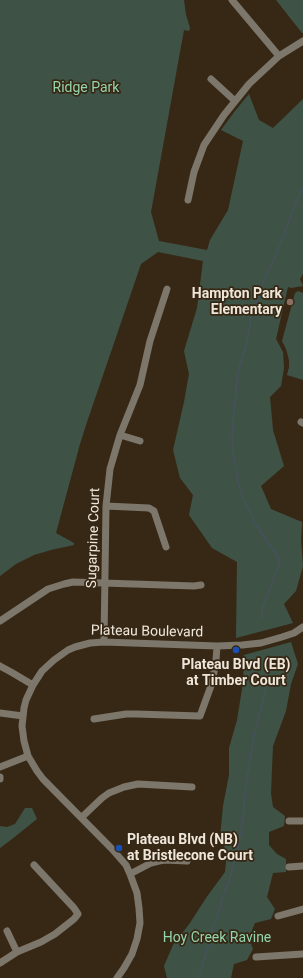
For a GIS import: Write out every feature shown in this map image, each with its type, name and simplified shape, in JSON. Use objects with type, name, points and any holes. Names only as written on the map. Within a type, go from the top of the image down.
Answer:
[{"type":"street","points":[[232,0],[279,56]]},
{"type":"street","points":[[188,200],[194,172],[204,145],[224,115],[249,84],[279,56],[303,42]]},
{"type":"street","points":[[211,79],[235,101]]},
{"type":"street","name":"Sugarpine Court","points":[[104,642],[106,506],[110,469],[120,435],[140,385],[150,341],[167,289]]},
{"type":"street","points":[[120,435],[140,442]]},
{"type":"street","points":[[106,506],[149,508],[154,511],[166,547]]},
{"type":"street","points":[[0,621],[41,593],[58,585],[73,582],[201,585]]},
{"type":"street","name":"Plateau Boulevard","points":[[117,978],[132,954],[139,930],[140,908],[135,885],[126,866],[112,849],[43,779],[28,756],[23,734],[23,716],[26,700],[33,685],[42,671],[62,654],[75,647],[90,643],[104,642],[242,646],[282,637],[294,633],[303,627]]},
{"type":"street","points":[[94,719],[126,714],[200,716],[213,678],[217,646]]},
{"type":"street","points":[[0,666],[33,685]]},
{"type":"street","points":[[0,713],[23,716]]},
{"type":"street","points":[[0,767],[28,756]]},
{"type":"street","points":[[82,817],[102,798],[124,787],[138,784],[192,787]]},
{"type":"street","points":[[289,821],[303,821]]},
{"type":"street","points":[[130,874],[151,863],[159,861],[165,860],[187,862]]},
{"type":"street","points":[[0,964],[17,952],[41,942],[55,934],[78,914],[34,865]]},
{"type":"street","points":[[289,867],[303,866]]},
{"type":"street","points":[[278,916],[303,910]]},
{"type":"street","points":[[7,931],[17,952]]},
{"type":"street","points":[[256,957],[303,954]]},
{"type":"green space","name":"Ridge Park","points":[[0,0],[184,0],[190,28],[189,31],[184,30],[151,212],[159,241],[207,250],[210,240],[228,210],[243,141],[221,130],[249,94],[259,120],[273,128],[303,99],[303,274],[300,279],[303,286],[288,287],[276,339],[283,352],[284,368],[281,386],[270,397],[273,430],[284,466],[261,486],[271,509],[302,522],[301,541],[303,566],[296,591],[284,604],[293,623],[236,638],[237,562],[212,548],[189,515],[193,495],[180,478],[173,450],[189,374],[184,351],[197,308],[203,261],[158,252],[141,264],[80,444],[56,533],[74,543],[74,545],[34,555],[16,564],[0,576]]},
{"type":"green space","points":[[276,0],[303,0],[303,33],[302,33]]},
{"type":"green space","points":[[298,291],[303,293],[303,380],[287,375],[289,360],[282,341],[295,293]]},
{"type":"green space","name":"Hoy Creek Ravine","points":[[291,642],[298,664],[291,684],[286,711],[273,746],[271,794],[273,807],[285,816],[284,826],[269,832],[269,845],[277,854],[286,859],[286,872],[273,873],[267,897],[275,909],[271,919],[255,923],[249,938],[253,949],[247,960],[234,964],[231,978],[167,978],[164,966],[173,945],[225,872],[227,853],[220,837],[223,806],[229,775],[229,748],[237,720],[243,683],[244,655]]},
{"type":"green space","points":[[25,808],[32,808],[37,819],[0,848],[0,826],[7,827],[15,824]]},
{"type":"waterway","points":[[262,618],[262,610],[279,562],[278,556],[255,524],[241,493],[237,478],[232,441],[237,377],[246,345],[251,318],[262,285],[303,188]]},
{"type":"waterway","points":[[199,978],[238,848],[254,736],[271,667]]},
{"type":"place","name":"Hampton Park Elementary","points":[[290,302]]},
{"type":"place","name":"Plateau Blvd (EB) at Timber Court","points":[[236,650]]},
{"type":"place","name":"Plateau Blvd (NB) at Bristlecone Court","points":[[119,848]]}]
